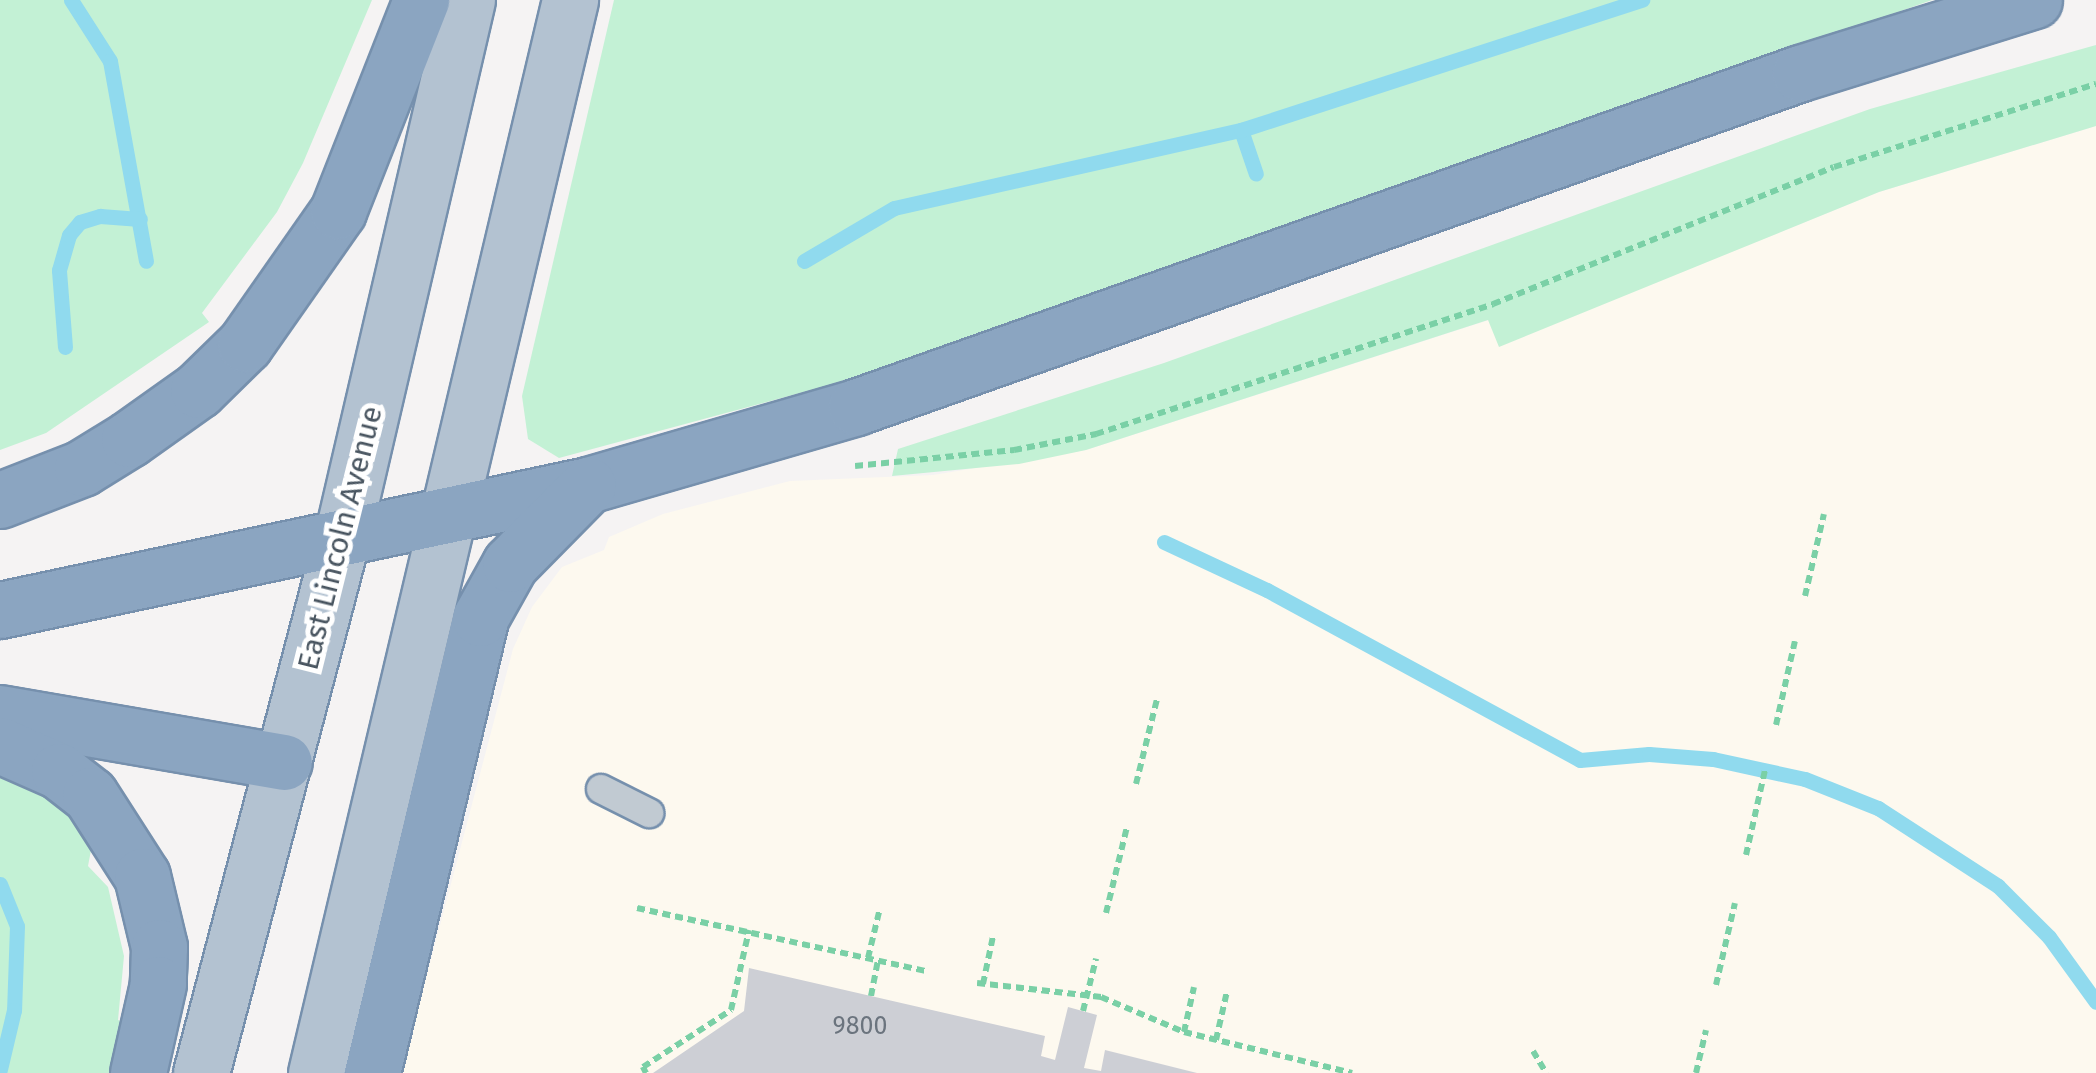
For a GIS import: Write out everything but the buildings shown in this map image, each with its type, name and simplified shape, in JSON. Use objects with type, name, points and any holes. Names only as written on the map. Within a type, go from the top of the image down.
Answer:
[{"type":"highway","points":[[0,500],[82,468],[129,439],[198,390],[245,344],[338,211],[422,0]]},
{"type":"highway","points":[[0,610],[588,485],[978,366],[1800,73],[2034,0]]},
{"type":"highway","points":[[372,1073],[480,618],[510,564],[588,485]]},
{"type":"highway","points":[[0,713],[284,762]]},
{"type":"highway","points":[[0,745],[60,771],[90,795],[142,876],[159,948],[158,984],[138,1073]]},
{"type":"main road","name":"East Lincoln Avenue","points":[[201,1073],[342,537],[468,0]]},
{"type":"main road","points":[[316,1073],[570,0]]},
{"type":"lane","points":[[602,790],[649,813]]},
{"type":"path","points":[[843,467],[1014,450],[1096,434],[1493,304],[1834,166],[2096,84]]},
{"type":"path","points":[[1805,596],[1824,514]]},
{"type":"path","points":[[1776,725],[1795,641]]},
{"type":"path","points":[[1136,784],[1157,698]]},
{"type":"path","points":[[1746,854],[1765,770]]},
{"type":"path","points":[[1106,913],[1127,827]]},
{"type":"path","points":[[1716,984],[1735,903]]},
{"type":"path","points":[[638,908],[926,971]]},
{"type":"path","points":[[868,958],[880,908]]},
{"type":"path","points":[[646,1073],[642,1067],[731,1010],[750,930]]},
{"type":"path","points":[[994,936],[980,983],[1087,995],[1184,1032],[1352,1073]]},
{"type":"path","points":[[1083,1011],[1096,958]]},
{"type":"path","points":[[871,996],[878,960]]},
{"type":"path","points":[[1184,1032],[1194,987]]},
{"type":"path","points":[[1216,1040],[1227,991]]},
{"type":"path","points":[[1696,1073],[1706,1030]]},
{"type":"path","points":[[1533,1052],[1546,1073]]},
{"type":"shaded area","points":[[2096,126],[2096,1073],[401,1073],[513,649],[532,607],[562,567],[604,550],[609,537],[663,514],[790,481],[933,475],[1086,450],[1489,320],[1499,346],[1879,192]]},
{"type":"green space","points":[[0,0],[372,0],[303,163],[277,212],[202,313],[209,322],[46,433],[0,450]]},
{"type":"green space","points":[[614,0],[1932,0],[1041,316],[826,386],[559,458],[528,439],[522,396]]},
{"type":"green space","points":[[2096,45],[2096,126],[1879,192],[1499,347],[1488,320],[1086,450],[1019,464],[892,476],[898,449],[1164,363],[1870,109]]},
{"type":"green space","points":[[0,762],[50,790],[93,840],[88,866],[108,887],[124,956],[118,1020],[128,1024],[115,1073],[0,1073]]},
{"type":"waterway","points":[[71,0],[110,61],[146,261]]},
{"type":"waterway","points":[[804,261],[894,208],[1241,130],[1642,0]]},
{"type":"waterway","points":[[1241,130],[1256,174]]},
{"type":"waterway","points":[[65,347],[59,270],[69,235],[80,222],[100,216],[140,219]]},
{"type":"waterway","points":[[1164,542],[1267,590],[1580,760],[1649,754],[1713,759],[1805,779],[1878,808],[1998,886],[2049,937],[2096,1002]]},
{"type":"waterway","points":[[0,884],[17,926],[14,1010],[0,1069]]}]
